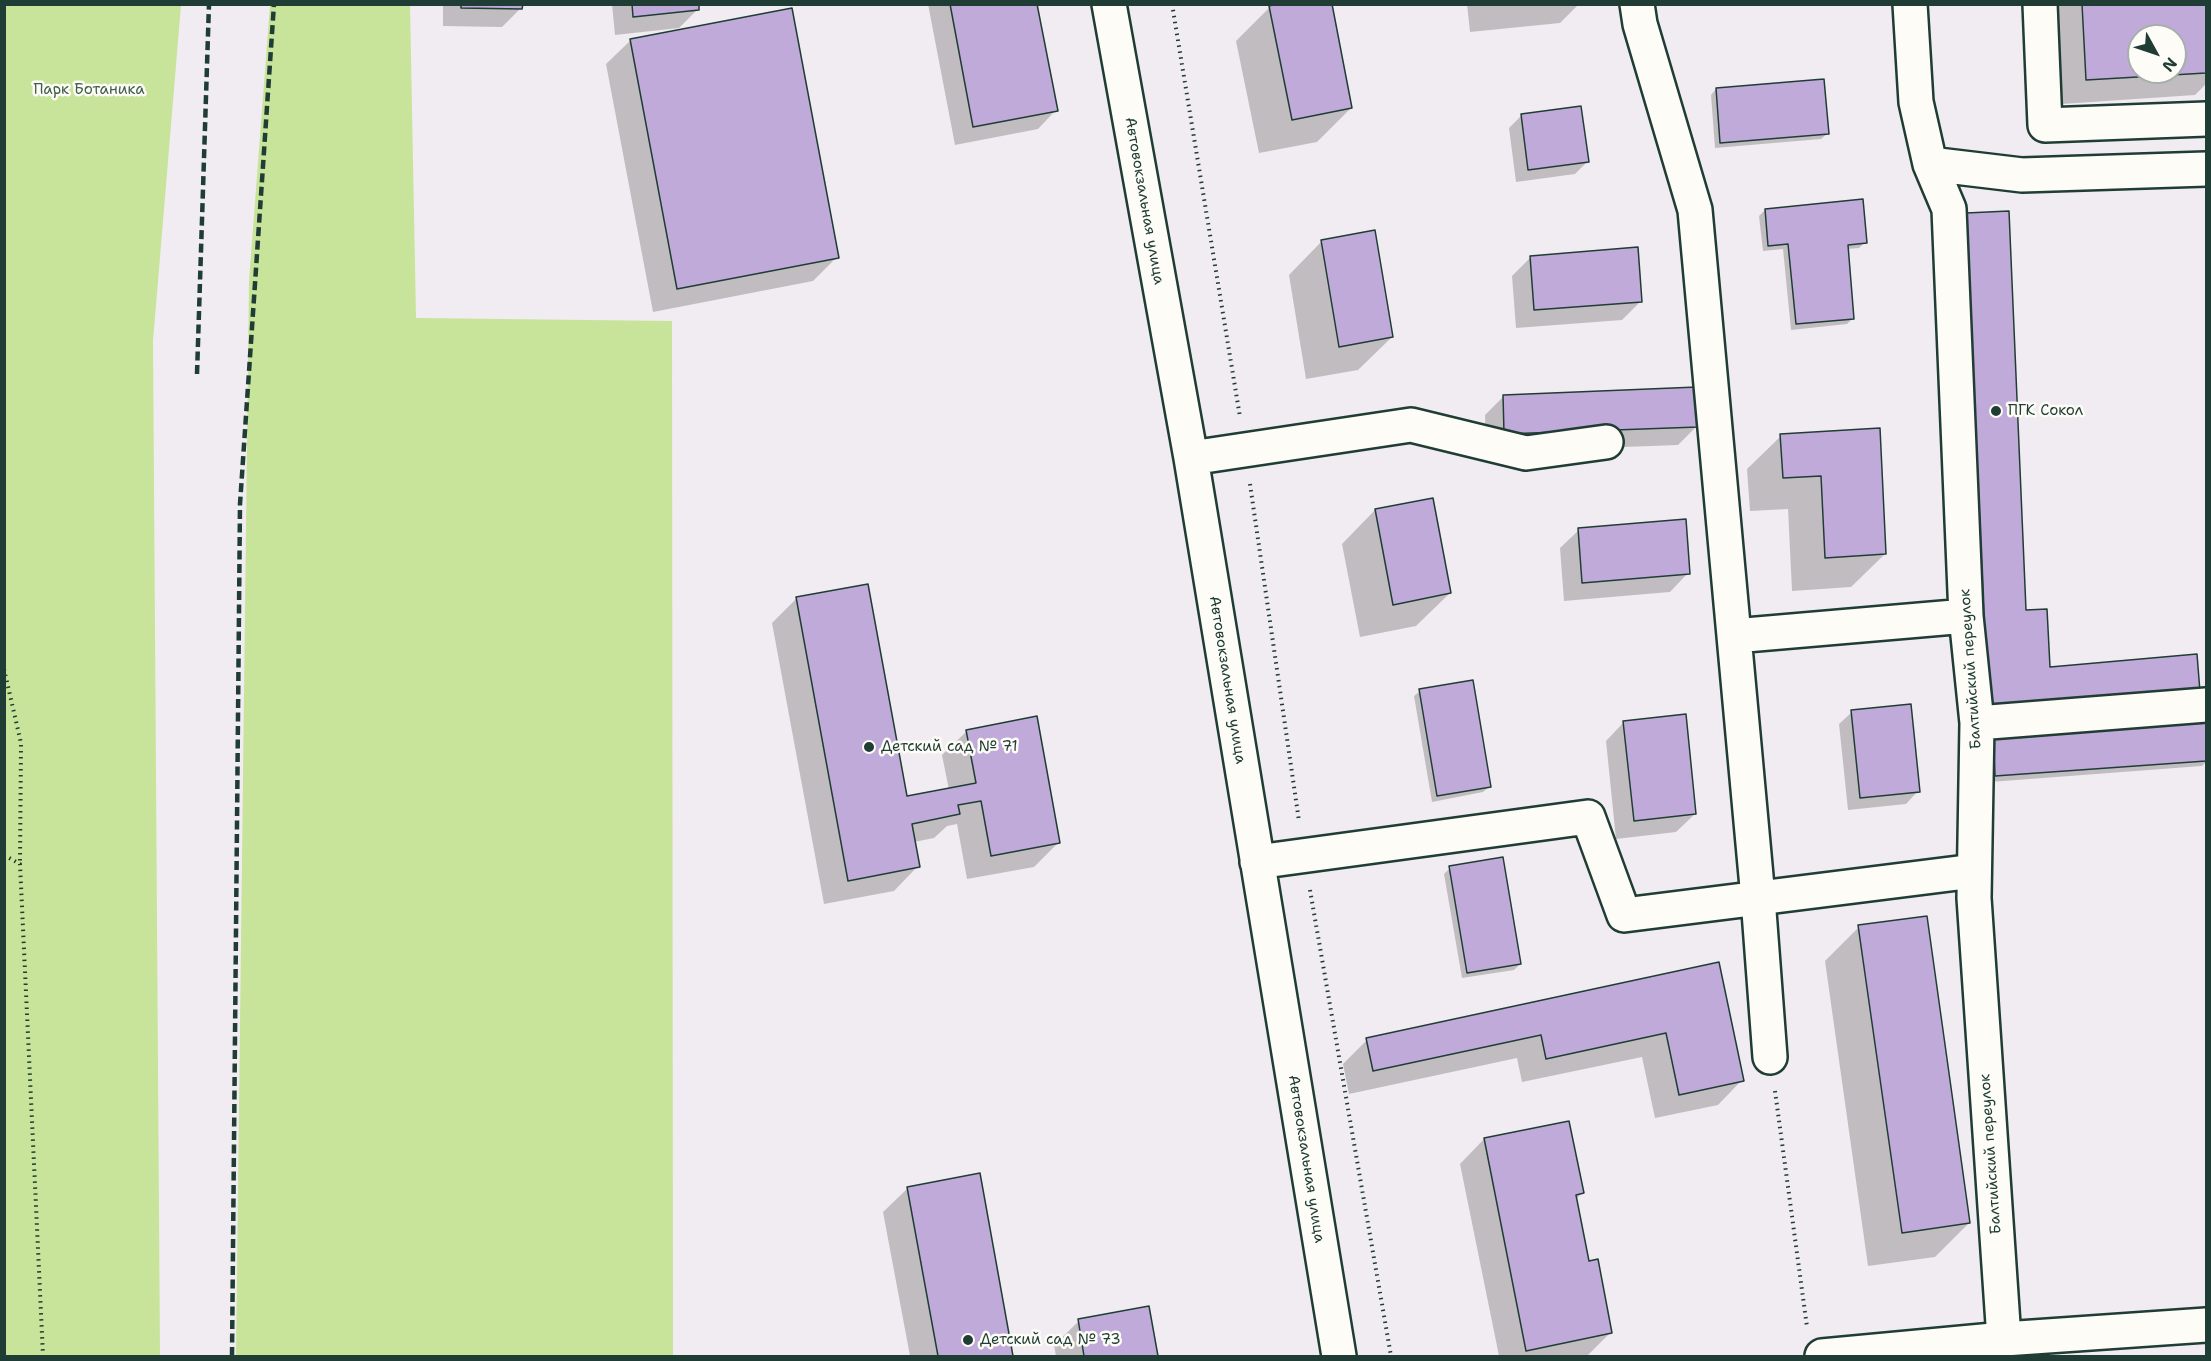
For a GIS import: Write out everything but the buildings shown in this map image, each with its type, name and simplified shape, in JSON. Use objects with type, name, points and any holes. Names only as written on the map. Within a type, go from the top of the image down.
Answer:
[{"type":"street","name":"Автовокзальная улица","points":[[1109,4],[1191,458],[1339,1356]]},
{"type":"street","points":[[1637,4],[1640,24],[1695,210],[1758,898],[1770,1057]]},
{"type":"street","name":"Балтийский переулок","points":[[1910,4],[1916,102],[1930,164],[1949,209],[1966,616],[1977,723],[1974,898],[2004,1339]]},
{"type":"street","points":[[2040,4],[2045,125],[2206,119]]},
{"type":"street","points":[[1930,164],[2022,175],[2206,168]]},
{"type":"street","points":[[1191,458],[1411,425],[1526,453],[1606,442]]},
{"type":"street","points":[[1734,636],[1966,616]]},
{"type":"street","points":[[1977,723],[2206,705]]},
{"type":"street","points":[[1257,862],[1588,817],[1624,915],[1974,871]]},
{"type":"street","points":[[1815,1345],[2004,1339],[2206,1325]]},
{"type":"path","points":[[1172,4],[1245,450],[1304,854],[1391,1356]]},
{"type":"path","points":[[4,669],[21,743],[20,864],[43,1356]]},
{"type":"path","points":[[4,855],[20,864]]},
{"type":"path","points":[[1770,1057],[1815,1345]]},
{"type":"green space","name":"Парк Ботаника","points":[[5,4],[181,5],[153,341],[160,1356],[5,1356]]},
{"type":"green space","points":[[270,5],[410,5],[416,318],[672,321],[673,1356],[236,1356],[249,281]]},
{"type":"railway","points":[[197,374],[209,4]]},
{"type":"railway","points":[[232,1356],[240,504],[274,4]]},
{"type":"place","name":"ПГК Сокол","points":[[1996,411]]},
{"type":"place","name":"Детский сад № 71","points":[[869,747]]},
{"type":"place","name":"Детский сад № 73","points":[[968,1340]]}]
